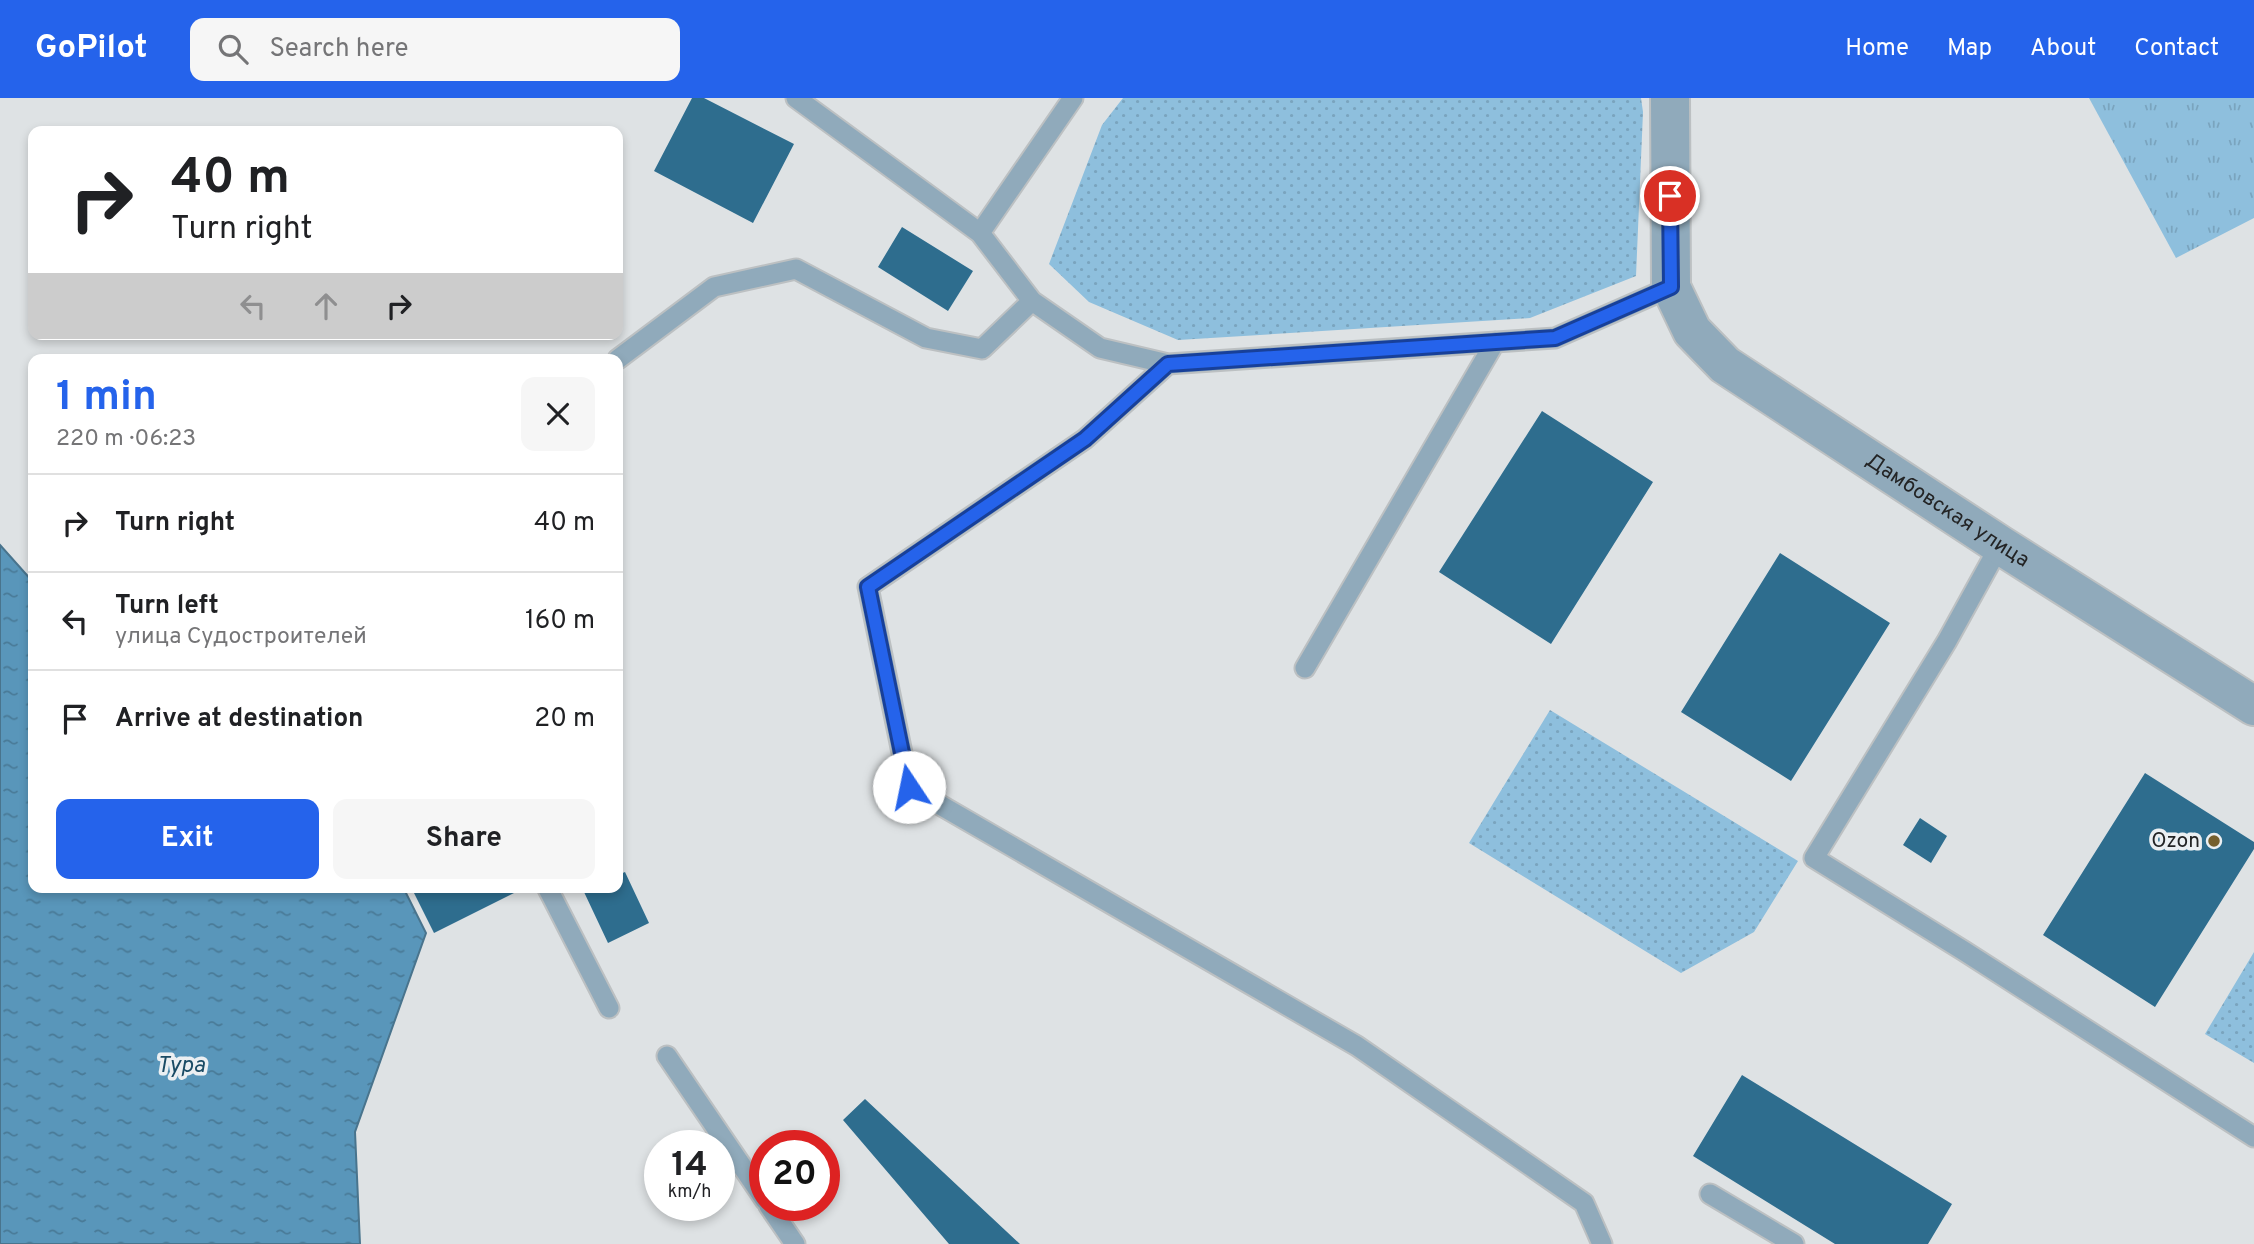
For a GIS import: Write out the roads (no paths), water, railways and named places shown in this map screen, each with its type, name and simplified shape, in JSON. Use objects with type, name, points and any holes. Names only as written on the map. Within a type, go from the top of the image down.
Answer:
[{"type":"street","points":[[1670,98],[1671,287]]},
{"type":"street","name":"Дамбовская улица","points":[[1671,287],[1692,331],[1725,365],[2000,545],[2254,706]]},
{"type":"lane","points":[[796,98],[980,233],[1032,301],[1100,348],[1168,364],[1555,338],[1671,287]]},
{"type":"lane","points":[[980,233],[1073,98]]},
{"type":"lane","points":[[623,355],[714,287],[796,269],[926,338],[982,349],[1032,301]]},
{"type":"lane","points":[[1305,668],[1495,342]]},
{"type":"lane","points":[[1168,364],[1085,439],[868,587],[909,787],[1357,1046],[1584,1203],[1602,1244]]},
{"type":"lane","points":[[2000,545],[1947,640],[1814,858],[2254,1137]]},
{"type":"lane","points":[[550,893],[609,1008]]},
{"type":"lane","points":[[667,1056],[749,1176]]},
{"type":"lane","points":[[1710,1194],[1794,1244]]},
{"type":"lane","points":[[779,1221],[795,1244]]},
{"type":"water","name":"Тура","points":[[0,545],[28,576],[28,893],[406,893],[426,933],[355,1132],[360,1244],[0,1244]]},
{"type":"place","name":"Ozon","points":[[2214,841]]}]
